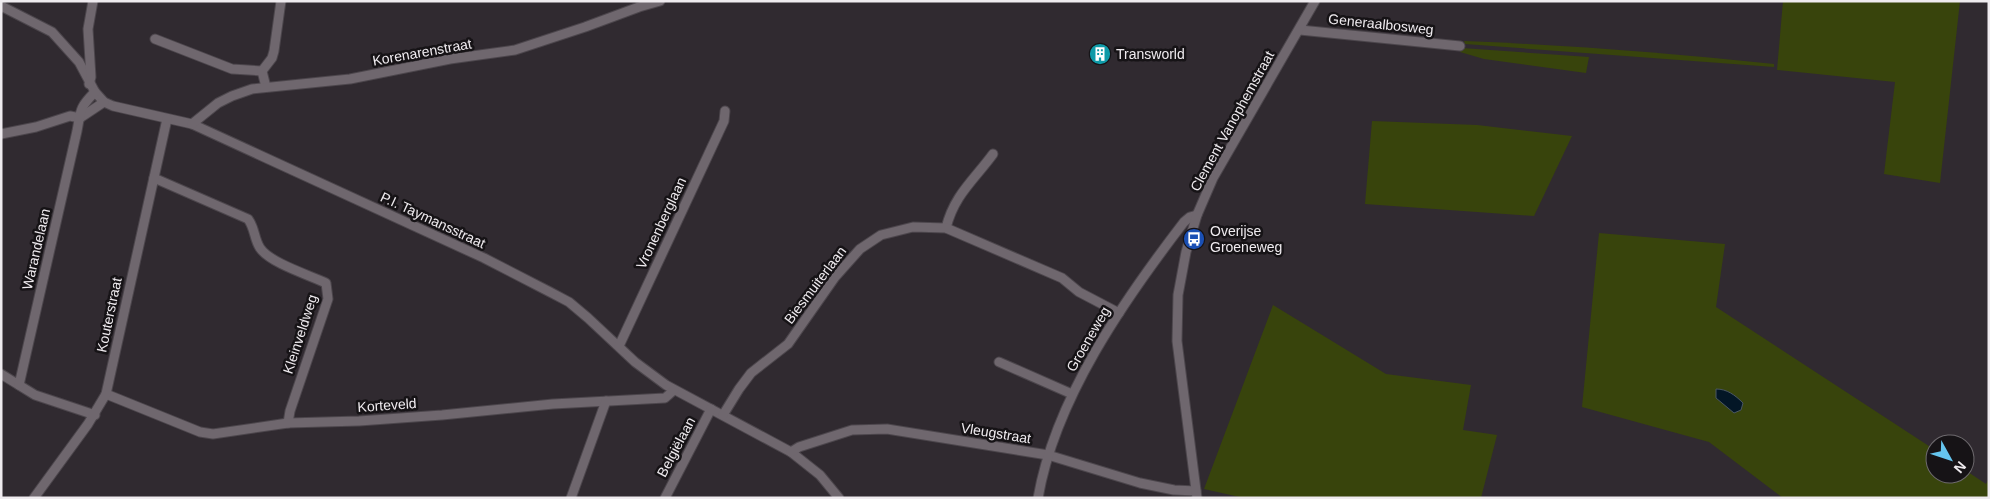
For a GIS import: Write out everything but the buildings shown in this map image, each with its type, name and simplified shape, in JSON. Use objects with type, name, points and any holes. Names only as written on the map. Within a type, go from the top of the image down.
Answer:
[{"type":"street","points":[[89,84],[91,77],[88,29],[93,1]]},
{"type":"street","points":[[262,71],[272,58],[274,51],[281,1]]},
{"type":"street","name":"Korenarenstraat","points":[[192,124],[218,103],[252,89],[350,78],[450,59],[515,50],[649,2],[660,1]]},
{"type":"street","name":"Clement Vanophemstraat","points":[[1197,494],[1178,351],[1178,295],[1186,252],[1197,215],[1213,178],[1316,1]]},
{"type":"street","name":"P.I. Taymansstraat","points":[[1,6],[52,32],[79,62],[89,84],[104,102],[192,124],[475,254],[569,302],[635,362],[674,390],[791,452],[820,475],[839,498]]},
{"type":"street","name":"Generaalbosweg","points":[[1300,30],[1460,46]]},
{"type":"street","points":[[155,39],[232,69],[262,71]]},
{"type":"street","points":[[262,71],[266,87]]},
{"type":"street","name":"Warandelaan","points":[[20,385],[80,118],[80,110],[94,92]]},
{"type":"street","points":[[1,134],[36,127],[70,116],[80,118],[104,102]]},
{"type":"street","name":"Vronenberglaan","points":[[619,346],[724,121],[725,111]]},
{"type":"street","name":"Kouterstraat","points":[[34,498],[94,415],[106,394],[167,119]]},
{"type":"street","points":[[946,228],[958,197],[993,154]]},
{"type":"street","name":"Kleinveldweg","points":[[154,178],[248,219],[253,226],[255,238],[260,249],[270,258],[326,283],[328,299],[290,411],[288,423]]},
{"type":"street","name":"Groeneweg","points":[[1038,498],[1048,455],[1072,394],[1144,274],[1184,222],[1197,215]]},
{"type":"street","name":"Biesmuiterlaan","points":[[724,415],[751,372],[788,344],[836,277],[860,248],[881,235],[913,227],[946,228],[1062,278],[1079,292],[1119,314]]},
{"type":"street","points":[[999,362],[1072,394]]},
{"type":"street","points":[[1,374],[35,395],[94,415]]},
{"type":"street","name":"Korteveld","points":[[106,394],[200,432],[213,434],[288,423],[359,421],[553,404],[665,398],[674,390]]},
{"type":"street","points":[[571,498],[606,401]]},
{"type":"street","name":"Belgiëlaan","points":[[665,498],[711,409]]},
{"type":"street","name":"Vleugstraat","points":[[791,452],[807,444],[852,430],[887,428],[1048,455],[1140,483],[1197,494]]},
{"type":"green space","points":[[1783,1],[1960,1],[1940,183],[1884,174],[1895,82],[1777,70]]},
{"type":"green space","points":[[1464,41],[1658,53],[1774,64],[1774,67],[1465,44]]},
{"type":"green space","points":[[1462,48],[1589,57],[1586,73],[1484,59],[1460,52]]},
{"type":"green space","points":[[1372,121],[1477,125],[1572,136],[1534,216],[1365,204]]},
{"type":"green space","points":[[1599,233],[1725,244],[1716,307],[1925,443],[1925,484],[1975,484],[1975,477],[1986,484],[1989,478],[1989,498],[1783,498],[1709,442],[1582,407]]},
{"type":"green space","points":[[1273,305],[1386,374],[1471,385],[1463,430],[1497,435],[1481,498],[1244,498],[1204,489]]},
{"type":"water","points":[[1716,389],[1727,391],[1737,397],[1743,403],[1741,410],[1734,413],[1716,398]]},
{"type":"place","name":"Transworld","points":[[1100,54]]},
{"type":"place","name":"Overijse Groeneweg","points":[[1194,239]]}]
